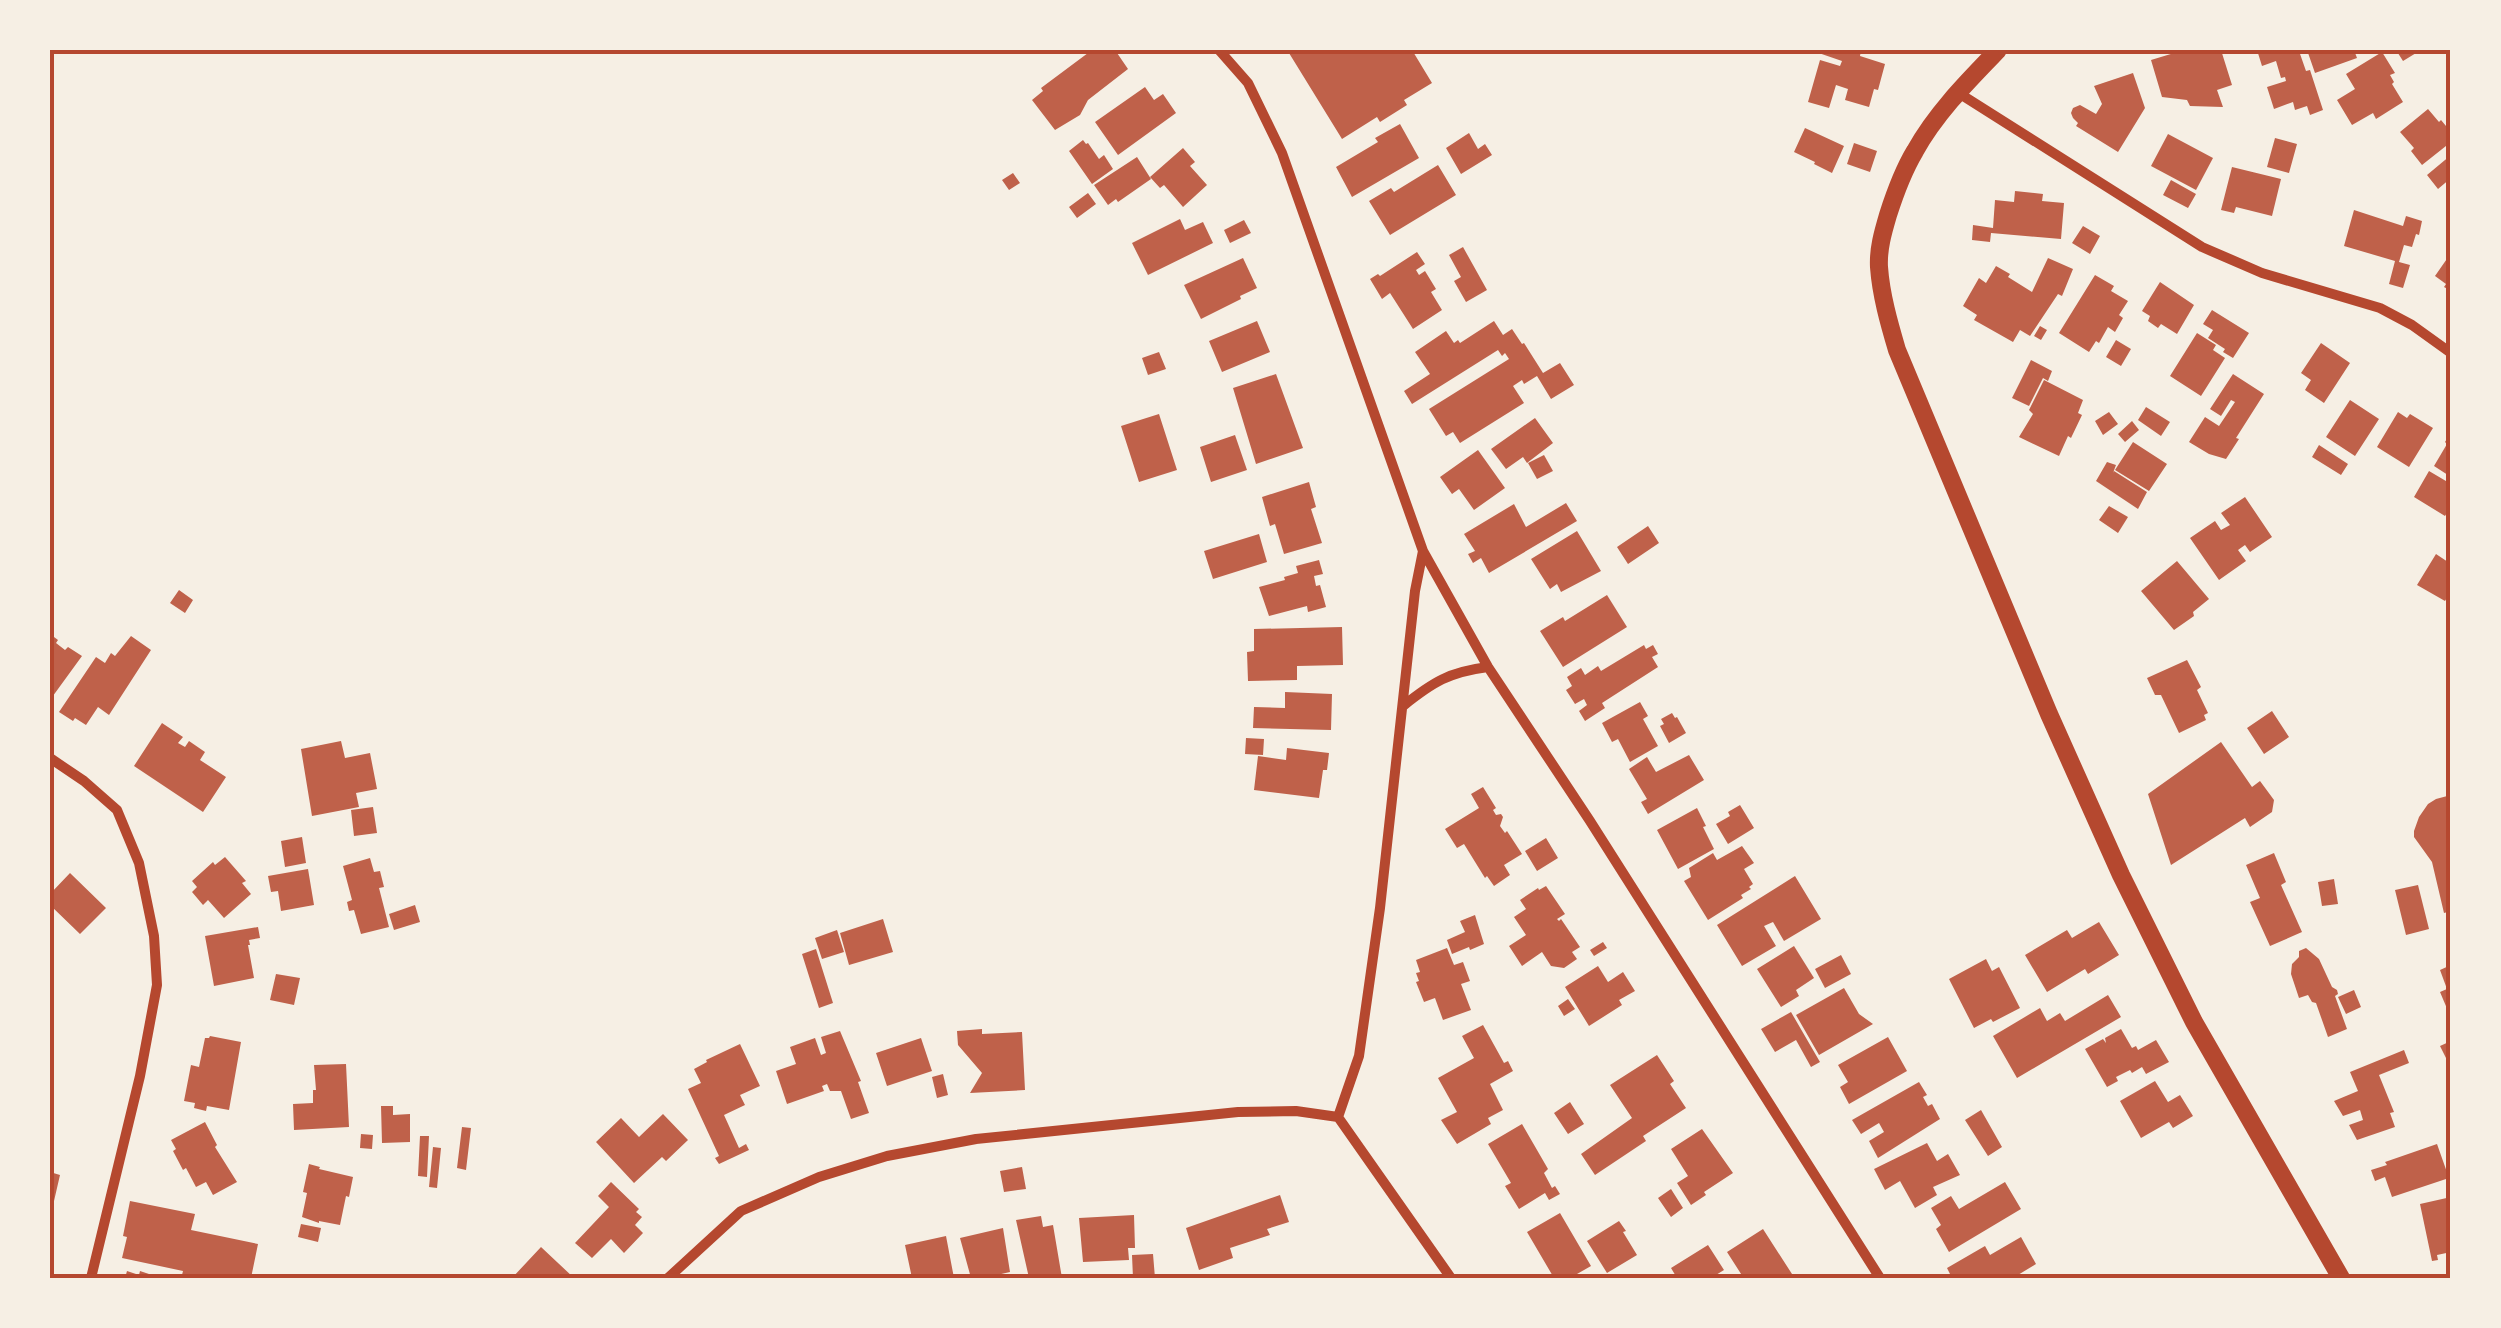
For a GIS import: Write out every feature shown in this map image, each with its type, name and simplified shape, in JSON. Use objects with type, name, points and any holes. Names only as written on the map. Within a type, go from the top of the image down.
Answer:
[{"type":"main road","points":[[1998,50],[1958,92],[1915,150],[1896,192],[1881,238],[1879,266],[1888,322],[2049,714],[2121,875],[2194,1022],[2340,1278]]},
{"type":"street","points":[[1219,50],[1248,84],[1282,153],[1423,550],[1488,667],[1880,1278]]},
{"type":"street","points":[[1958,92],[2202,246],[2262,273],[2380,308],[2451,353]]},
{"type":"street","points":[[1338,1117],[1359,1056],[1423,550]]},
{"type":"street","points":[[1402,707],[1433,682],[1450,674],[1488,667]]},
{"type":"street","points":[[50,758],[117,810],[139,863],[154,936],[158,986],[92,1278]]},
{"type":"street","points":[[668,1278],[741,1211],[820,1177],[888,1156],[976,1139],[1238,1112],[1296,1111],[1338,1117],[1452,1278]]},
{"type":"building","points":[[1092,50],[1115,50],[1128,69],[1088,100],[1080,115],[1055,130],[1032,100],[1043,91],[1041,88]]},
{"type":"building","points":[[1412,50],[1432,83],[1404,100],[1407,105],[1380,122],[1377,117],[1342,139],[1289,53]]},
{"type":"building","points":[[1810,50],[1861,50],[1860,56],[1885,64],[1869,107],[1845,100],[1848,89],[1836,85],[1829,108],[1808,102],[1820,60],[1840,66],[1842,61]]},
{"type":"building","points":[[2184,50],[2221,50],[2232,85],[2217,90],[2223,107],[2190,106],[2187,100],[2162,97],[2151,60]]},
{"type":"building","points":[[2257,50],[2299,51],[2306,71],[2310,70],[2323,110],[2310,115],[2307,106],[2295,110],[2293,102],[2274,109],[2267,87],[2286,81],[2285,77],[2281,78],[2276,61],[2262,66]]},
{"type":"building","points":[[2307,50],[2354,50],[2357,58],[2315,73]]},
{"type":"building","points":[[2396,50],[2421,50],[2403,61]]},
{"type":"building","points":[[2382,52],[2395,73],[2390,75],[2392,84],[2403,102],[2376,119],[2373,113],[2352,125],[2337,100],[2355,89],[2346,74]]},
{"type":"building","points":[[2133,73],[2145,108],[2118,152],[2076,126],[2071,113],[2080,105],[2096,114],[2102,104],[2094,86]]},
{"type":"building","points":[[1145,87],[1154,100],[1163,94],[1176,113],[1118,155],[1095,122]]},
{"type":"building","points":[[2428,109],[2451,132],[2451,142],[2422,165],[2400,132]]},
{"type":"building","points":[[1400,124],[1419,158],[1352,197],[1336,167]]},
{"type":"building","points":[[1805,128],[1844,146],[1832,173],[1794,152]]},
{"type":"building","points":[[1469,133],[1478,149],[1485,144],[1492,155],[1461,174],[1446,148]]},
{"type":"building","points":[[2168,134],[2213,158],[2196,190],[2151,166]]},
{"type":"building","points":[[2275,138],[2297,144],[2289,173],[2267,167]]},
{"type":"building","points":[[1083,140],[1099,159],[1104,155],[1113,169],[1092,184],[1069,151]]},
{"type":"building","points":[[1854,143],[1877,151],[1870,172],[1847,164]]},
{"type":"building","points":[[1183,148],[1195,162],[1190,166],[1207,185],[1183,207],[1164,185],[1160,188],[1150,177]]},
{"type":"building","points":[[2451,155],[2451,178],[2438,189],[2427,175]]},
{"type":"building","points":[[1137,157],[1151,179],[1108,205],[1094,185]]},
{"type":"building","points":[[1438,165],[1456,195],[1390,235],[1369,201],[1391,188],[1394,192]]},
{"type":"building","points":[[2232,167],[2281,179],[2272,216],[2236,207],[2234,213],[2221,210]]},
{"type":"building","points":[[1013,173],[1020,183],[1009,190],[1002,180]]},
{"type":"building","points":[[2171,180],[2196,194],[2188,208],[2163,195]]},
{"type":"building","points":[[2015,191],[2043,194],[2042,201],[2064,203],[2061,239],[1991,233],[1990,242],[1972,240],[1973,225],[1993,228],[1995,200],[2014,202]]},
{"type":"building","points":[[1088,193],[1096,204],[1077,218],[1069,207]]},
{"type":"building","points":[[2354,210],[2403,226],[2406,216],[2422,221],[2419,235],[2416,234],[2412,247],[2404,245],[2399,262],[2410,265],[2403,288],[2389,284],[2395,261],[2344,246]]},
{"type":"building","points":[[1180,219],[1185,230],[1203,222],[1213,243],[1148,275],[1132,243]]},
{"type":"building","points":[[1244,220],[1251,233],[1230,243],[1224,230]]},
{"type":"building","points":[[2083,226],[2100,236],[2090,254],[2072,243]]},
{"type":"building","points":[[1463,247],[1487,290],[1466,302],[1454,281],[1461,277],[1449,255]]},
{"type":"building","points":[[1417,252],[1425,264],[1416,270],[1419,275],[1425,271],[1442,310],[1413,329],[1390,293],[1382,299],[1370,279]]},
{"type":"building","points":[[2451,253],[2451,291],[2435,276]]},
{"type":"building","points":[[1243,258],[1257,288],[1201,319],[1184,285]]},
{"type":"building","points":[[2048,258],[2073,269],[2062,296],[2058,294],[2030,336],[2020,330],[2013,342],[1974,320],[1977,315],[1963,306],[1979,278],[1986,283],[1996,266],[2032,292]]},
{"type":"building","points":[[2095,275],[2114,286],[2111,291],[2128,301],[2115,332],[2108,327],[2089,352],[2059,333]]},
{"type":"building","points":[[2160,282],[2194,305],[2177,334],[2161,324],[2158,328],[2142,311]]},
{"type":"building","points":[[2212,310],[2249,333],[2233,358],[2208,338],[2213,330],[2203,324]]},
{"type":"building","points":[[1257,321],[1270,352],[1222,372],[1209,341]]},
{"type":"building","points":[[1494,321],[1503,335],[1512,329],[1543,373],[1560,363],[1574,385],[1551,399],[1537,376],[1524,384],[1522,380],[1513,386],[1524,403],[1460,443],[1453,432],[1446,436],[1429,409],[1509,359],[1505,353],[1502,356],[1498,350],[1412,404],[1404,391],[1430,374],[1415,352],[1446,331],[1454,343],[1460,343]]},
{"type":"building","points":[[2040,326],[2047,330],[2041,340],[2034,336]]},
{"type":"building","points":[[2197,333],[2216,345],[2213,350],[2225,358],[2201,396],[2170,376]]},
{"type":"building","points":[[2116,340],[2131,349],[2121,366],[2106,357]]},
{"type":"building","points":[[2321,343],[2350,363],[2324,403],[2305,390],[2311,380],[2301,373]]},
{"type":"building","points":[[1159,352],[1166,369],[1148,375],[1142,358]]},
{"type":"building","points":[[2031,360],[2052,371],[2048,381],[2043,378],[2029,406],[2012,398]]},
{"type":"building","points":[[1276,374],[1303,448],[1256,464],[1233,388]]},
{"type":"building","points":[[2233,374],[2264,394],[2226,459],[2189,442],[2205,417],[2219,426],[2235,402],[2231,400],[2221,416],[2210,409]]},
{"type":"building","points":[[2044,380],[2083,400],[2078,413],[2082,415],[2059,456],[2019,437],[2033,414],[2029,410]]},
{"type":"building","points":[[2350,400],[2379,419],[2355,456],[2326,437]]},
{"type":"building","points":[[2146,407],[2170,422],[2161,436],[2138,420]]},
{"type":"building","points":[[2109,412],[2118,424],[2103,435],[2095,421]]},
{"type":"building","points":[[2398,412],[2407,418],[2410,414],[2433,428],[2409,467],[2377,447]]},
{"type":"building","points":[[1159,414],[1177,470],[1139,482],[1121,426]]},
{"type":"building","points":[[1535,418],[1553,443],[1527,463],[1523,457],[1506,469],[1491,449]]},
{"type":"building","points":[[2132,421],[2139,430],[2125,442],[2118,434]]},
{"type":"building","points":[[2451,432],[2451,477],[2434,466]]},
{"type":"building","points":[[1235,435],[1247,470],[1211,482],[1200,447]]},
{"type":"building","points":[[2133,442],[2167,464],[2149,491],[2115,470]]},
{"type":"building","points":[[2319,445],[2348,464],[2341,475],[2312,457]]},
{"type":"building","points":[[1478,450],[1505,488],[1474,510],[1459,489],[1452,494],[1440,477]]},
{"type":"building","points":[[1544,455],[1553,471],[1537,479],[1528,463]]},
{"type":"building","points":[[2107,462],[2116,465],[2113,473],[2147,492],[2138,509],[2096,481]]},
{"type":"building","points":[[2429,471],[2451,484],[2451,507],[2445,516],[2414,497]]},
{"type":"building","points":[[1309,482],[1316,507],[1311,509],[1322,543],[1284,554],[1262,497]]},
{"type":"building","points":[[2245,497],[2272,537],[2250,552],[2245,545],[2238,550],[2246,561],[2219,580],[2190,538],[2215,521],[2221,530],[2230,525],[2221,513]]},
{"type":"building","points":[[1566,503],[1577,521],[1489,573],[1481,558],[1473,563],[1468,554],[1475,551],[1464,534],[1514,504],[1526,527]]},
{"type":"building","points":[[2109,506],[2128,517],[2118,533],[2099,520]]},
{"type":"building","points":[[1648,526],[1659,543],[1628,564],[1617,547]]},
{"type":"building","points":[[1577,531],[1601,571],[1561,592],[1557,584],[1550,589],[1531,559]]},
{"type":"building","points":[[1259,534],[1267,562],[1213,579],[1204,551]]},
{"type":"building","points":[[2436,554],[2451,564],[2451,591],[2445,601],[2417,585]]},
{"type":"building","points":[[1319,560],[1323,574],[1314,576],[1326,607],[1308,612],[1307,606],[1269,616],[1259,587],[1285,580],[1284,577],[1298,573],[1296,566]]},
{"type":"building","points":[[2177,561],[2209,599],[2174,630],[2141,591]]},
{"type":"building","points":[[179,590],[193,600],[185,613],[170,603]]},
{"type":"building","points":[[1607,595],[1627,627],[1563,667],[1540,631],[1563,617],[1565,621]]},
{"type":"building","points":[[1342,627],[1343,665],[1297,666],[1297,680],[1248,681],[1247,652],[1254,651],[1254,629]]},
{"type":"building","points":[[50,634],[65,650],[68,647],[82,656],[50,700]]},
{"type":"building","points":[[131,636],[151,650],[109,715],[98,707],[86,725],[59,712],[96,657],[105,663]]},
{"type":"building","points":[[1644,645],[1646,649],[1653,645],[1658,654],[1652,657],[1658,667],[1602,703],[1605,708],[1585,721],[1579,711],[1587,705],[1584,699],[1575,704],[1566,690],[1572,686],[1567,677],[1581,668],[1585,675],[1598,666],[1601,671]]},
{"type":"building","points":[[2187,660],[2201,687],[2197,690],[2208,713],[2204,715],[2206,720],[2179,733],[2161,695],[2155,695],[2147,678]]},
{"type":"building","points":[[1285,692],[1332,694],[1331,730],[1253,728],[1254,707],[1285,708]]},
{"type":"building","points":[[1640,702],[1648,716],[1643,719],[1658,746],[1630,762],[1618,739],[1612,742],[1602,723]]},
{"type":"building","points":[[2272,711],[2289,737],[2264,754],[2247,728]]},
{"type":"building","points":[[1672,713],[1686,733],[1669,743],[1660,726],[1664,724],[1661,719]]},
{"type":"building","points":[[162,723],[183,737],[178,743],[185,747],[189,741],[205,752],[200,760],[226,777],[203,812],[134,766]]},
{"type":"building","points":[[1246,738],[1264,739],[1263,755],[1245,754]]},
{"type":"building","points":[[341,741],[345,758],[370,753],[377,789],[356,793],[359,807],[312,816],[301,749]]},
{"type":"building","points":[[2221,742],[2252,787],[2260,781],[2274,800],[2272,812],[2250,827],[2245,818],[2171,865],[2148,794]]},
{"type":"building","points":[[1287,748],[1329,753],[1319,798],[1254,790],[1258,756],[1286,760]]},
{"type":"building","points":[[1689,755],[1704,780],[1648,814],[1641,802],[1647,799],[1629,769],[1647,757],[1656,772]]},
{"type":"building","points":[[1483,787],[1496,815],[1503,817],[1500,826],[1522,854],[1504,865],[1510,875],[1494,886],[1464,844],[1457,848],[1445,829],[1479,808],[1471,794]]},
{"type":"building","points":[[2451,795],[2451,911],[2444,913],[2432,862],[2414,837],[2414,831],[2428,804]]},
{"type":"building","points":[[1740,805],[1754,828],[1728,844],[1716,824]]},
{"type":"building","points":[[373,807],[377,833],[354,836],[351,810]]},
{"type":"building","points":[[1697,808],[1714,849],[1678,869],[1657,830]]},
{"type":"building","points":[[302,837],[306,863],[285,867],[281,841]]},
{"type":"building","points":[[1546,838],[1558,858],[1537,871],[1525,851]]},
{"type":"building","points":[[1742,846],[1754,863],[1744,869],[1753,884],[1751,889],[1708,920],[1684,881],[1691,877],[1689,868],[1713,853],[1717,860]]},
{"type":"building","points":[[2274,853],[2286,882],[2281,885],[2302,932],[2270,946],[2250,902],[2260,898],[2246,865]]},
{"type":"building","points":[[225,857],[246,881],[242,883],[251,894],[224,918],[208,900],[203,905],[192,892],[197,887],[192,881],[213,862],[215,865]]},
{"type":"building","points":[[370,858],[374,872],[380,871],[384,887],[379,888],[389,927],[361,934],[354,910],[349,911],[347,902],[352,900],[343,866]]},
{"type":"building","points":[[308,869],[314,905],[281,911],[278,891],[271,892],[268,876]]},
{"type":"building","points":[[70,873],[106,908],[80,934],[50,905],[50,894]]},
{"type":"building","points":[[1795,876],[1821,919],[1784,941],[1773,922],[1764,926],[1776,946],[1742,966],[1717,925]]},
{"type":"building","points":[[2334,879],[2338,904],[2322,906],[2318,882]]},
{"type":"building","points":[[2418,885],[2429,929],[2406,935],[2395,890]]},
{"type":"building","points":[[1546,886],[1565,914],[1557,919],[1561,919],[1580,947],[1572,952],[1577,959],[1564,968],[1551,966],[1542,952],[1522,966],[1509,946],[1526,935],[1514,917],[1526,909],[1520,900]]},
{"type":"building","points":[[415,905],[420,922],[394,930],[389,914]]},
{"type":"building","points":[[1475,915],[1484,944],[1452,954],[1447,940],[1465,932],[1460,921]]},
{"type":"building","points":[[883,919],[893,952],[849,965],[840,933]]},
{"type":"building","points":[[2099,922],[2119,955],[2088,974],[2085,969],[2047,992],[2025,955],[2067,930],[2072,938]]},
{"type":"building","points":[[258,927],[260,938],[249,940],[248,945],[254,978],[214,986],[205,936]]},
{"type":"building","points":[[837,930],[844,952],[822,959],[815,938]]},
{"type":"building","points":[[1603,942],[1607,948],[1594,956],[1590,950]]},
{"type":"building","points":[[1794,946],[1814,978],[1796,990],[1799,996],[1781,1007],[1757,969]]},
{"type":"building","points":[[1447,948],[1454,965],[1463,962],[1470,981],[1461,984],[1471,1010],[1443,1020],[1435,998],[1424,1002],[1416,982],[1416,973],[1420,972],[1416,960]]},
{"type":"building","points":[[2306,948],[2319,959],[2337,990],[2335,996],[2347,1029],[2328,1037],[2316,1003],[2308,995],[2299,998],[2291,974],[2299,951]]},
{"type":"building","points":[[816,949],[833,1003],[819,1008],[802,954]]},
{"type":"building","points":[[1841,955],[1851,974],[1825,988],[1815,969]]},
{"type":"building","points":[[1986,959],[1992,971],[1999,967],[2020,1008],[1974,1028],[1949,979]]},
{"type":"building","points":[[2451,965],[2451,1018],[2440,992],[2447,989],[2440,970]]},
{"type":"building","points":[[1598,966],[1608,982],[1623,972],[1635,991],[1619,1000],[1622,1005],[1589,1026],[1565,987]]},
{"type":"building","points":[[276,974],[300,978],[294,1005],[270,1000]]},
{"type":"building","points":[[1844,988],[1859,1014],[1873,1024],[1819,1055],[1796,1015]]},
{"type":"building","points":[[2354,990],[2361,1007],[2346,1014],[2338,997]]},
{"type":"building","points":[[2108,995],[2121,1017],[2017,1078],[1993,1036],[2040,1008],[2047,1021],[2060,1013],[2065,1021]]},
{"type":"building","points":[[1568,999],[1575,1009],[1564,1016],[1558,1006]]},
{"type":"building","points":[[1791,1012],[1820,1062],[1811,1067],[1796,1040],[1775,1052],[1761,1029]]},
{"type":"building","points":[[1483,1025],[1504,1063],[1508,1061],[1513,1071],[1490,1084],[1503,1110],[1488,1118],[1491,1124],[1457,1144],[1441,1120],[1457,1112],[1438,1078],[1474,1058],[1462,1036]]},
{"type":"building","points":[[982,1029],[982,1034],[1022,1032],[1025,1090],[970,1093],[982,1073],[958,1045],[957,1031]]},
{"type":"building","points":[[2121,1029],[2132,1048],[2136,1046],[2138,1050],[2156,1040],[2169,1062],[2146,1074],[2142,1067],[2132,1073],[2130,1070],[2107,1087],[2085,1049],[2103,1039],[2106,1043],[2105,1038]]},
{"type":"building","points":[[840,1031],[861,1081],[858,1082],[869,1113],[851,1119],[841,1091],[830,1091],[827,1084],[822,1086],[824,1091],[787,1104],[776,1071],[796,1064],[790,1047],[815,1038],[821,1055],[826,1053],[821,1037]]},
{"type":"building","points":[[1888,1037],[1907,1071],[1849,1104],[1840,1087],[1848,1082],[1838,1065]]},
{"type":"building","points":[[205,1038],[241,1042],[229,1110],[207,1106],[206,1111],[184,1101],[191,1065],[199,1067]]},
{"type":"building","points":[[921,1038],[932,1071],[887,1086],[876,1053]]},
{"type":"building","points":[[2451,1041],[2451,1068],[2440,1046]]},
{"type":"building","points":[[740,1044],[760,1086],[740,1095],[745,1105],[724,1115],[739,1148],[746,1144],[749,1150],[719,1164],[715,1158],[719,1156],[688,1089],[701,1083],[694,1069]]},
{"type":"building","points":[[2404,1050],[2409,1063],[2379,1075],[2394,1112],[2390,1113],[2395,1127],[2357,1140],[2349,1125],[2363,1120],[2360,1110],[2343,1116],[2334,1101],[2358,1091],[2350,1072]]},
{"type":"building","points":[[1657,1055],[1686,1108],[1595,1175],[1581,1154],[1632,1118],[1610,1085]]},
{"type":"building","points":[[346,1064],[349,1127],[294,1130],[293,1104],[313,1103],[314,1065]]},
{"type":"building","points":[[943,1074],[948,1095],[937,1098],[932,1077]]},
{"type":"building","points":[[2155,1081],[2168,1102],[2180,1095],[2193,1116],[2173,1128],[2169,1122],[2141,1138],[2120,1101]]},
{"type":"building","points":[[1919,1082],[1928,1106],[1932,1104],[1940,1119],[1878,1158],[1869,1141],[1884,1132],[1879,1123],[1861,1134],[1852,1120]]},
{"type":"building","points":[[1570,1102],[1584,1124],[1568,1134],[1554,1113]]},
{"type":"building","points":[[381,1106],[393,1106],[393,1115],[410,1114],[410,1142],[382,1143]]},
{"type":"building","points":[[1981,1110],[2002,1147],[1988,1156],[1965,1120]]},
{"type":"building","points":[[663,1114],[688,1140],[634,1183],[596,1142],[621,1118],[639,1137]]},
{"type":"building","points":[[205,1122],[237,1182],[213,1195],[206,1182],[196,1187],[186,1168],[183,1170],[171,1140]]},
{"type":"building","points":[[1522,1124],[1548,1169],[1544,1173],[1552,1188],[1555,1186],[1560,1194],[1549,1200],[1545,1193],[1519,1209],[1505,1186],[1511,1183],[1488,1144]]},
{"type":"building","points":[[462,1127],[471,1128],[466,1170],[457,1168]]},
{"type":"building","points":[[1702,1129],[1733,1173],[1691,1205],[1677,1183],[1688,1176],[1671,1149]]},
{"type":"building","points":[[361,1134],[373,1135],[372,1149],[360,1148]]},
{"type":"building","points":[[420,1136],[429,1136],[427,1177],[418,1176]]},
{"type":"building","points":[[1927,1143],[1937,1161],[1948,1154],[1960,1175],[1933,1187],[1937,1195],[1915,1208],[1900,1181],[1885,1190],[1874,1169]]},
{"type":"building","points":[[2437,1144],[2449,1178],[2392,1197],[2385,1177],[2375,1181],[2371,1170]]},
{"type":"building","points":[[433,1147],[441,1148],[437,1188],[429,1187]]},
{"type":"building","points":[[309,1164],[353,1177],[340,1225],[302,1217]]},
{"type":"building","points":[[1022,1167],[1026,1189],[1004,1192],[1000,1171]]},
{"type":"building","points":[[50,1172],[60,1175],[54,1201],[50,1200]]},
{"type":"building","points":[[611,1182],[639,1209],[636,1212],[642,1217],[635,1225],[643,1233],[624,1253],[611,1239],[592,1258],[575,1243],[609,1207],[598,1196]]},
{"type":"building","points":[[2005,1182],[2021,1209],[1949,1252],[1936,1229],[1941,1225],[1931,1208],[1951,1196],[1959,1209]]},
{"type":"building","points":[[1671,1189],[1683,1208],[1671,1217],[1658,1198]]},
{"type":"building","points":[[1280,1195],[1289,1222],[1267,1229],[1270,1235],[1230,1248],[1233,1258],[1199,1270],[1186,1228]]},
{"type":"building","points":[[2451,1197],[2451,1252],[2437,1255],[2438,1260],[2432,1261],[2420,1204]]},
{"type":"building","points":[[130,1201],[195,1214],[191,1230],[258,1244],[251,1278],[195,1278],[182,1275],[183,1271],[122,1258]]},
{"type":"building","points":[[1560,1213],[1591,1266],[1570,1278],[1554,1278],[1527,1232]]},
{"type":"building","points":[[1134,1215],[1135,1248],[1128,1248],[1129,1260],[1083,1262],[1079,1218]]},
{"type":"building","points":[[1041,1216],[1043,1227],[1053,1225],[1062,1278],[1029,1278],[1016,1220]]},
{"type":"building","points":[[1619,1221],[1637,1255],[1607,1273],[1587,1241]]},
{"type":"building","points":[[301,1224],[321,1228],[318,1242],[298,1237]]},
{"type":"building","points":[[1003,1228],[1010,1272],[971,1278],[960,1238]]},
{"type":"building","points":[[1763,1229],[1792,1274],[1786,1278],[1743,1277],[1727,1252]]},
{"type":"building","points":[[946,1236],[954,1278],[912,1278],[905,1245]]},
{"type":"building","points":[[2021,1237],[2036,1264],[2013,1278],[1952,1278],[1947,1268],[1985,1246],[1990,1255]]},
{"type":"building","points":[[1708,1245],[1724,1270],[1711,1278],[1677,1278],[1671,1268]]},
{"type":"building","points":[[541,1247],[574,1278],[512,1278]]},
{"type":"building","points":[[1153,1254],[1155,1278],[1133,1278],[1132,1255]]},
{"type":"building","points":[[127,1271],[139,1275],[140,1271],[161,1278],[125,1278]]}]
